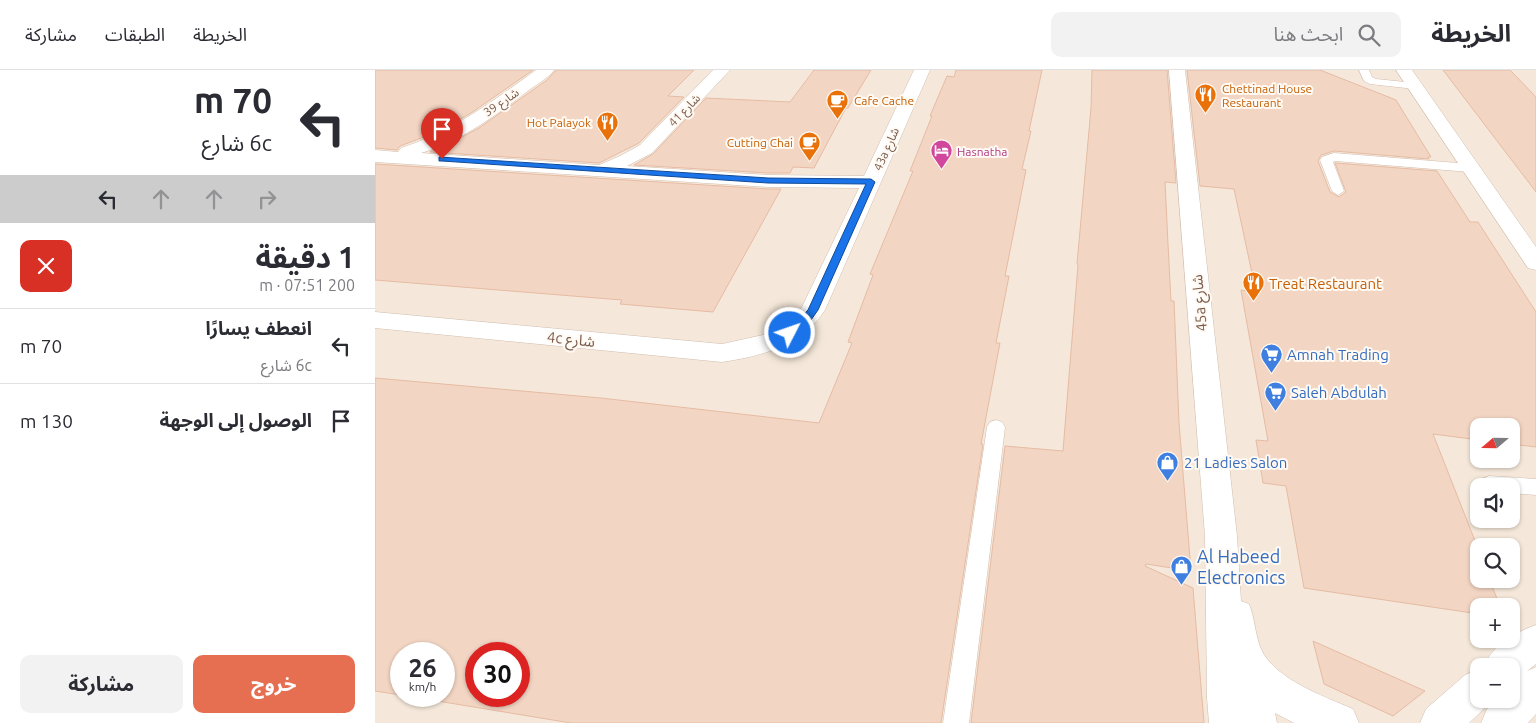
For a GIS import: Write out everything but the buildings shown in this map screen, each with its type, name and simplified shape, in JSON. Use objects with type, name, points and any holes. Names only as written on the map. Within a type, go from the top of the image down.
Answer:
[{"type":"street","name":"شارع 39","points":[[382,156],[425,147],[456,134],[545,70]]},
{"type":"street","name":"شارع 41","points":[[601,169],[627,160],[646,149],[722,70]]},
{"type":"street","name":"43a شارع","points":[[765,343],[790,333],[808,318],[819,298],[922,70]]},
{"type":"street","name":"45a شارع","points":[[1177,70],[1221,536],[1226,698],[1229,723]]},
{"type":"street","points":[[1404,70],[1536,262]]},
{"type":"street","name":"شارع 39","points":[[442,159],[456,134]]},
{"type":"street","points":[[646,149],[652,160],[665,174]]},
{"type":"street","points":[[382,156],[768,181],[795,186],[868,188]]},
{"type":"street","name":"4c شارع","points":[[375,320],[707,352],[737,351],[765,343]]},
{"type":"street","name":"45a شارع","points":[[1221,536],[1257,723]]},
{"type":"street","points":[[1514,658],[1536,642]]},
{"type":"street","name":"45a شارع","points":[[1244,655],[1252,670],[1264,684],[1280,696],[1339,723]]},
{"type":"street","points":[[1501,723],[1536,686]]},
{"type":"street","points":[[1439,723],[1470,696]]},
{"type":"lane","points":[[1364,70],[1368,79],[1372,81],[1415,86]]},
{"type":"lane","points":[[1338,191],[1326,160],[1334,156],[1470,168]]},
{"type":"lane","points":[[956,723],[996,427]]},
{"type":"lane","points":[[1520,486],[1536,487]]},
{"type":"shaded area","points":[[375,70],[1536,70],[1536,723],[375,723]]},
{"type":"place","name":"Chettinad House Restaurant","points":[[1206,114]]},
{"type":"place","name":"Cafe Cache","points":[[838,119]]},
{"type":"place","name":"Hot Palayok","points":[[607,141]]},
{"type":"place","name":"Cutting Chai","points":[[809,161]]},
{"type":"place","name":"Hasnatha","points":[[941,170]]},
{"type":"place","name":"Treat Restaurant","points":[[1253,302]]},
{"type":"place","name":"Amnah Trading","points":[[1271,373]]},
{"type":"place","name":"Saleh Abdulah","points":[[1275,411]]},
{"type":"place","name":"21 Ladies Salon","points":[[1168,481]]},
{"type":"place","name":"Al Habeed Electronics","points":[[1181,585]]},
{"type":"route","points":[[442,159],[768,181],[871,182],[813,310],[800,326],[790,333]]}]
